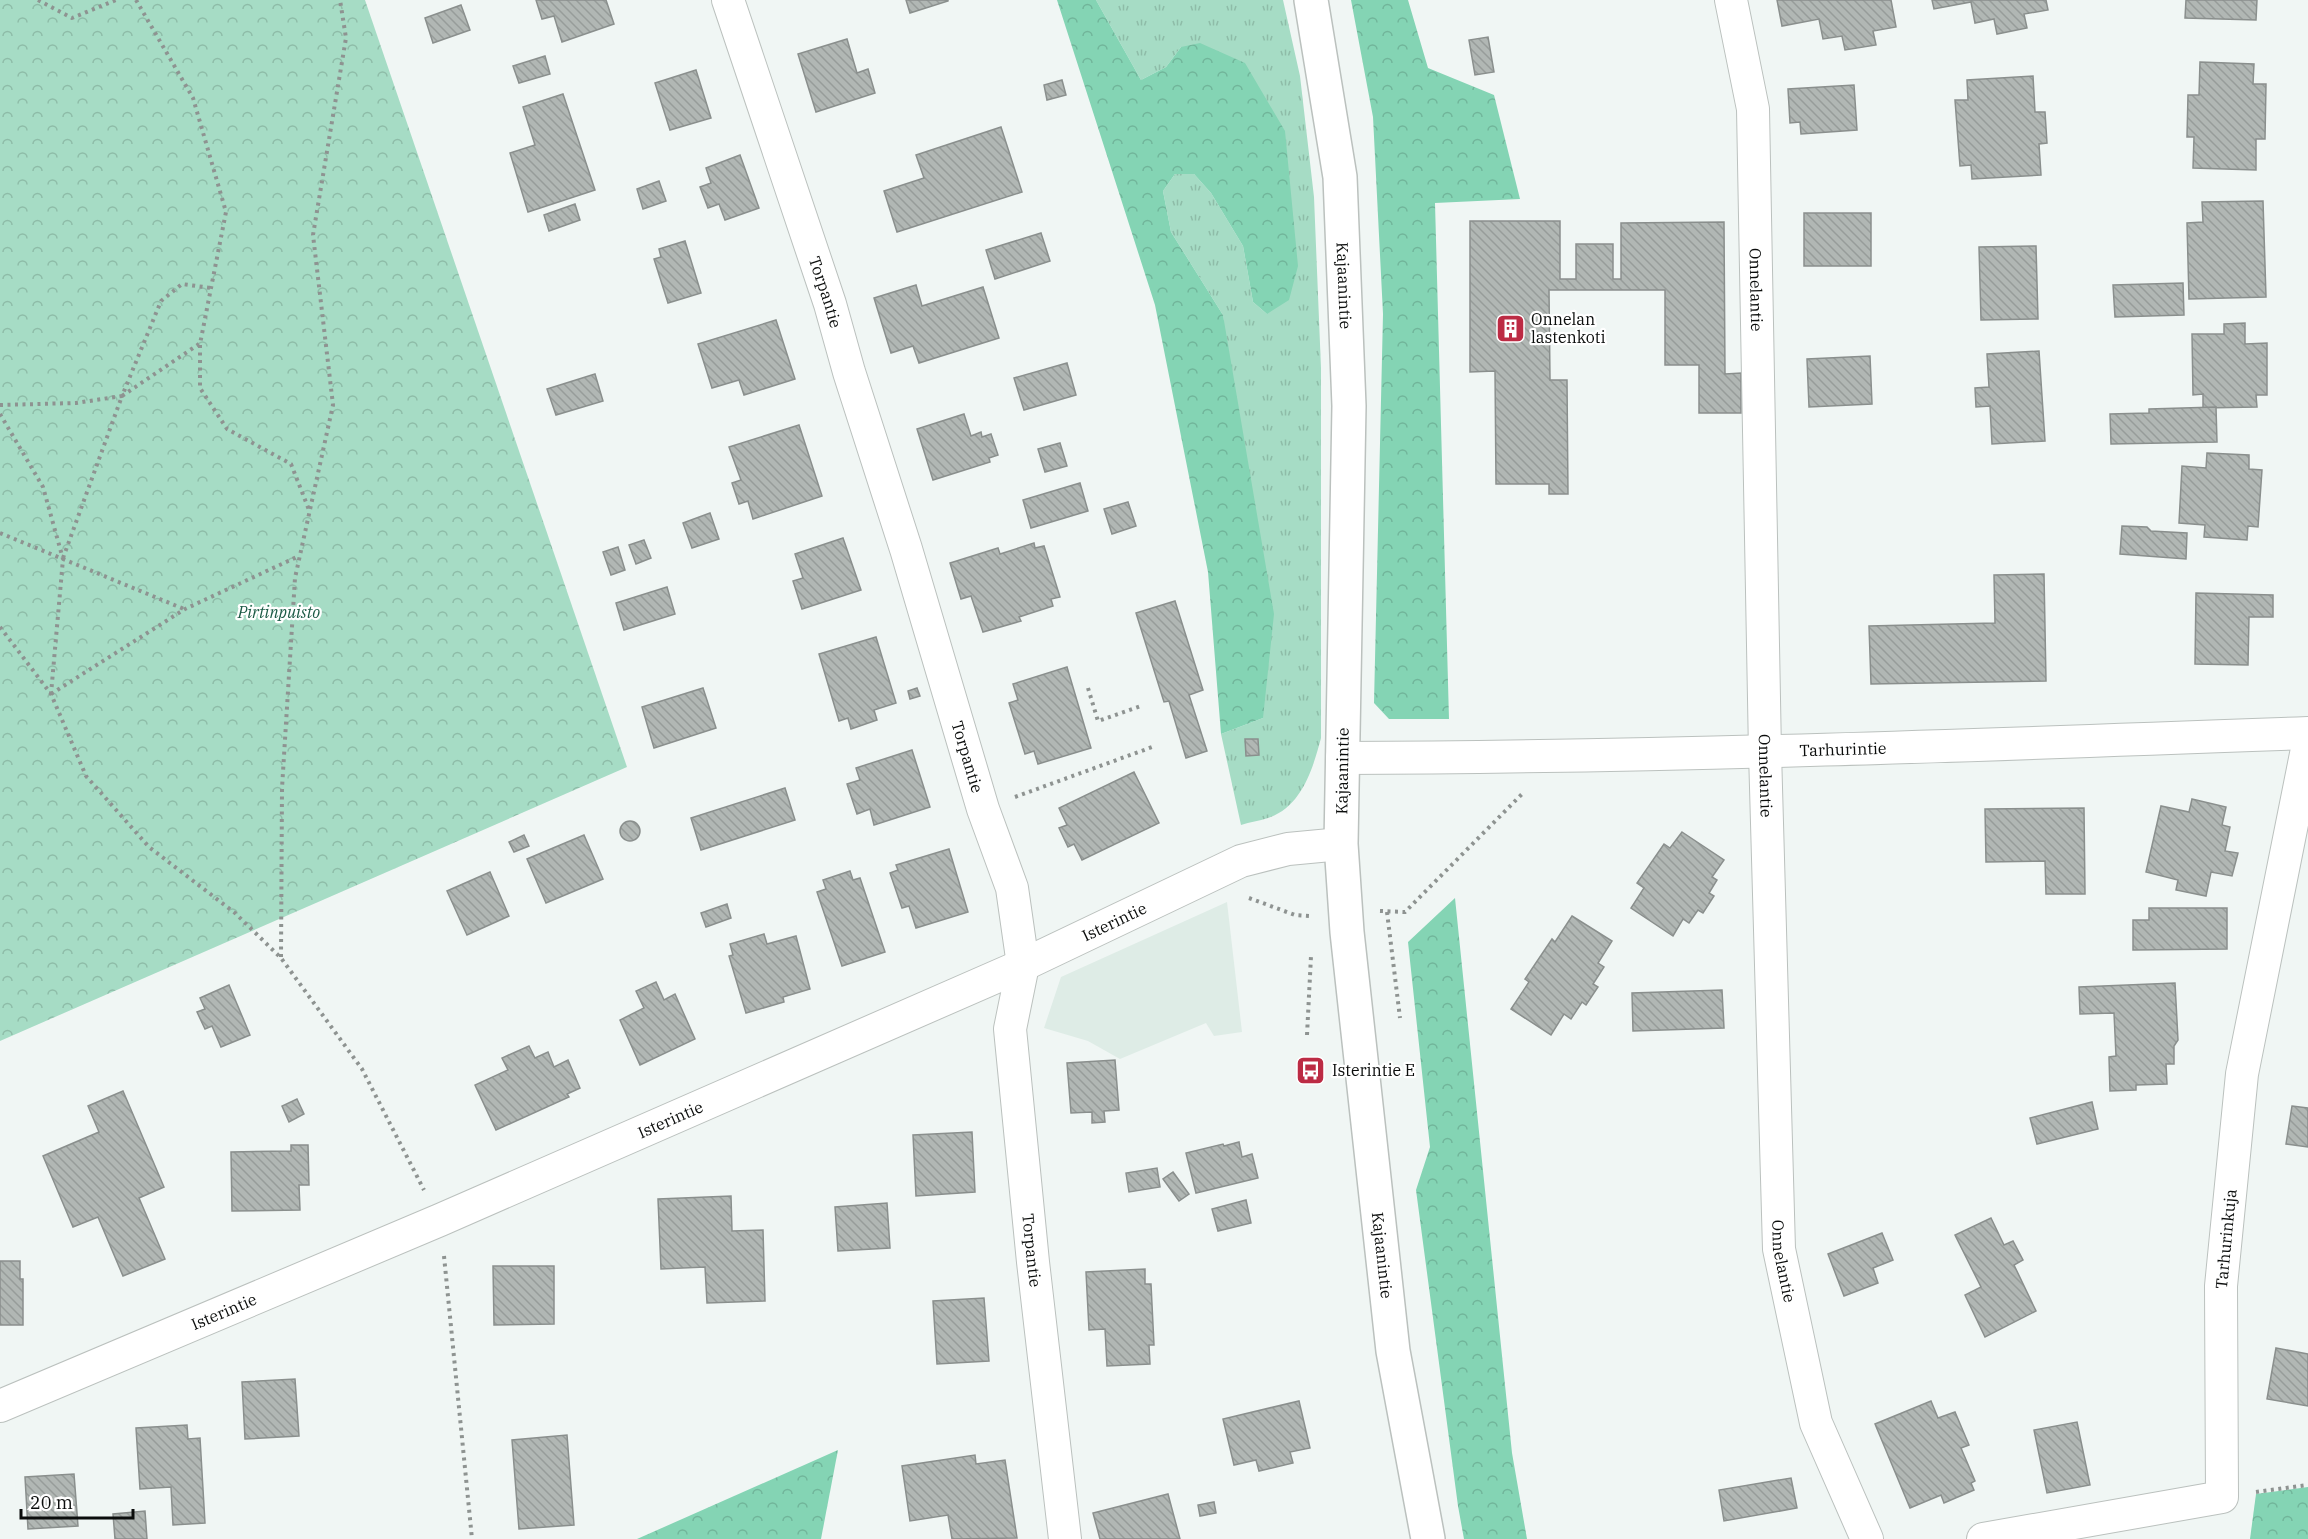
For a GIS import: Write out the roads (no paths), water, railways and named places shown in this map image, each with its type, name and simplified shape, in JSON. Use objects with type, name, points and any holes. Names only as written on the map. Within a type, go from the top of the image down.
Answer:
[{"type":"main road","name":"Kajaanintie","points":[[1311,0],[1340,177],[1349,406],[1341,844],[1394,1351],[1428,1539]]},
{"type":"street","name":"Torpantie","points":[[728,0],[830,304],[849,372],[909,558],[983,809],[1012,888],[1023,965],[1010,1029],[1033,1262],[1065,1539]]},
{"type":"street","name":"Onnelantie","points":[[1731,0],[1753,109],[1765,752],[1779,1249],[1816,1423],[1867,1539]]},
{"type":"street","name":"Tarhurintie","points":[[1342,758],[1570,757],[2308,734]]},
{"type":"street","name":"Tarhurinkuja","points":[[1983,1539],[2222,1497],[2221,1286],[2242,1074],[2308,744]]},
{"type":"street","name":"Isterintie","points":[[0,1406],[440,1220],[1023,965],[1241,861],[1288,849],[1341,844]]},
{"type":"place","name":"Onnelan lastenkoti","points":[[1510,328]]},
{"type":"place","name":"Isterintie E","points":[[1311,1070]]},
{"type":"park label","name":"Pirtinpuisto","points":[[279,612]]}]
